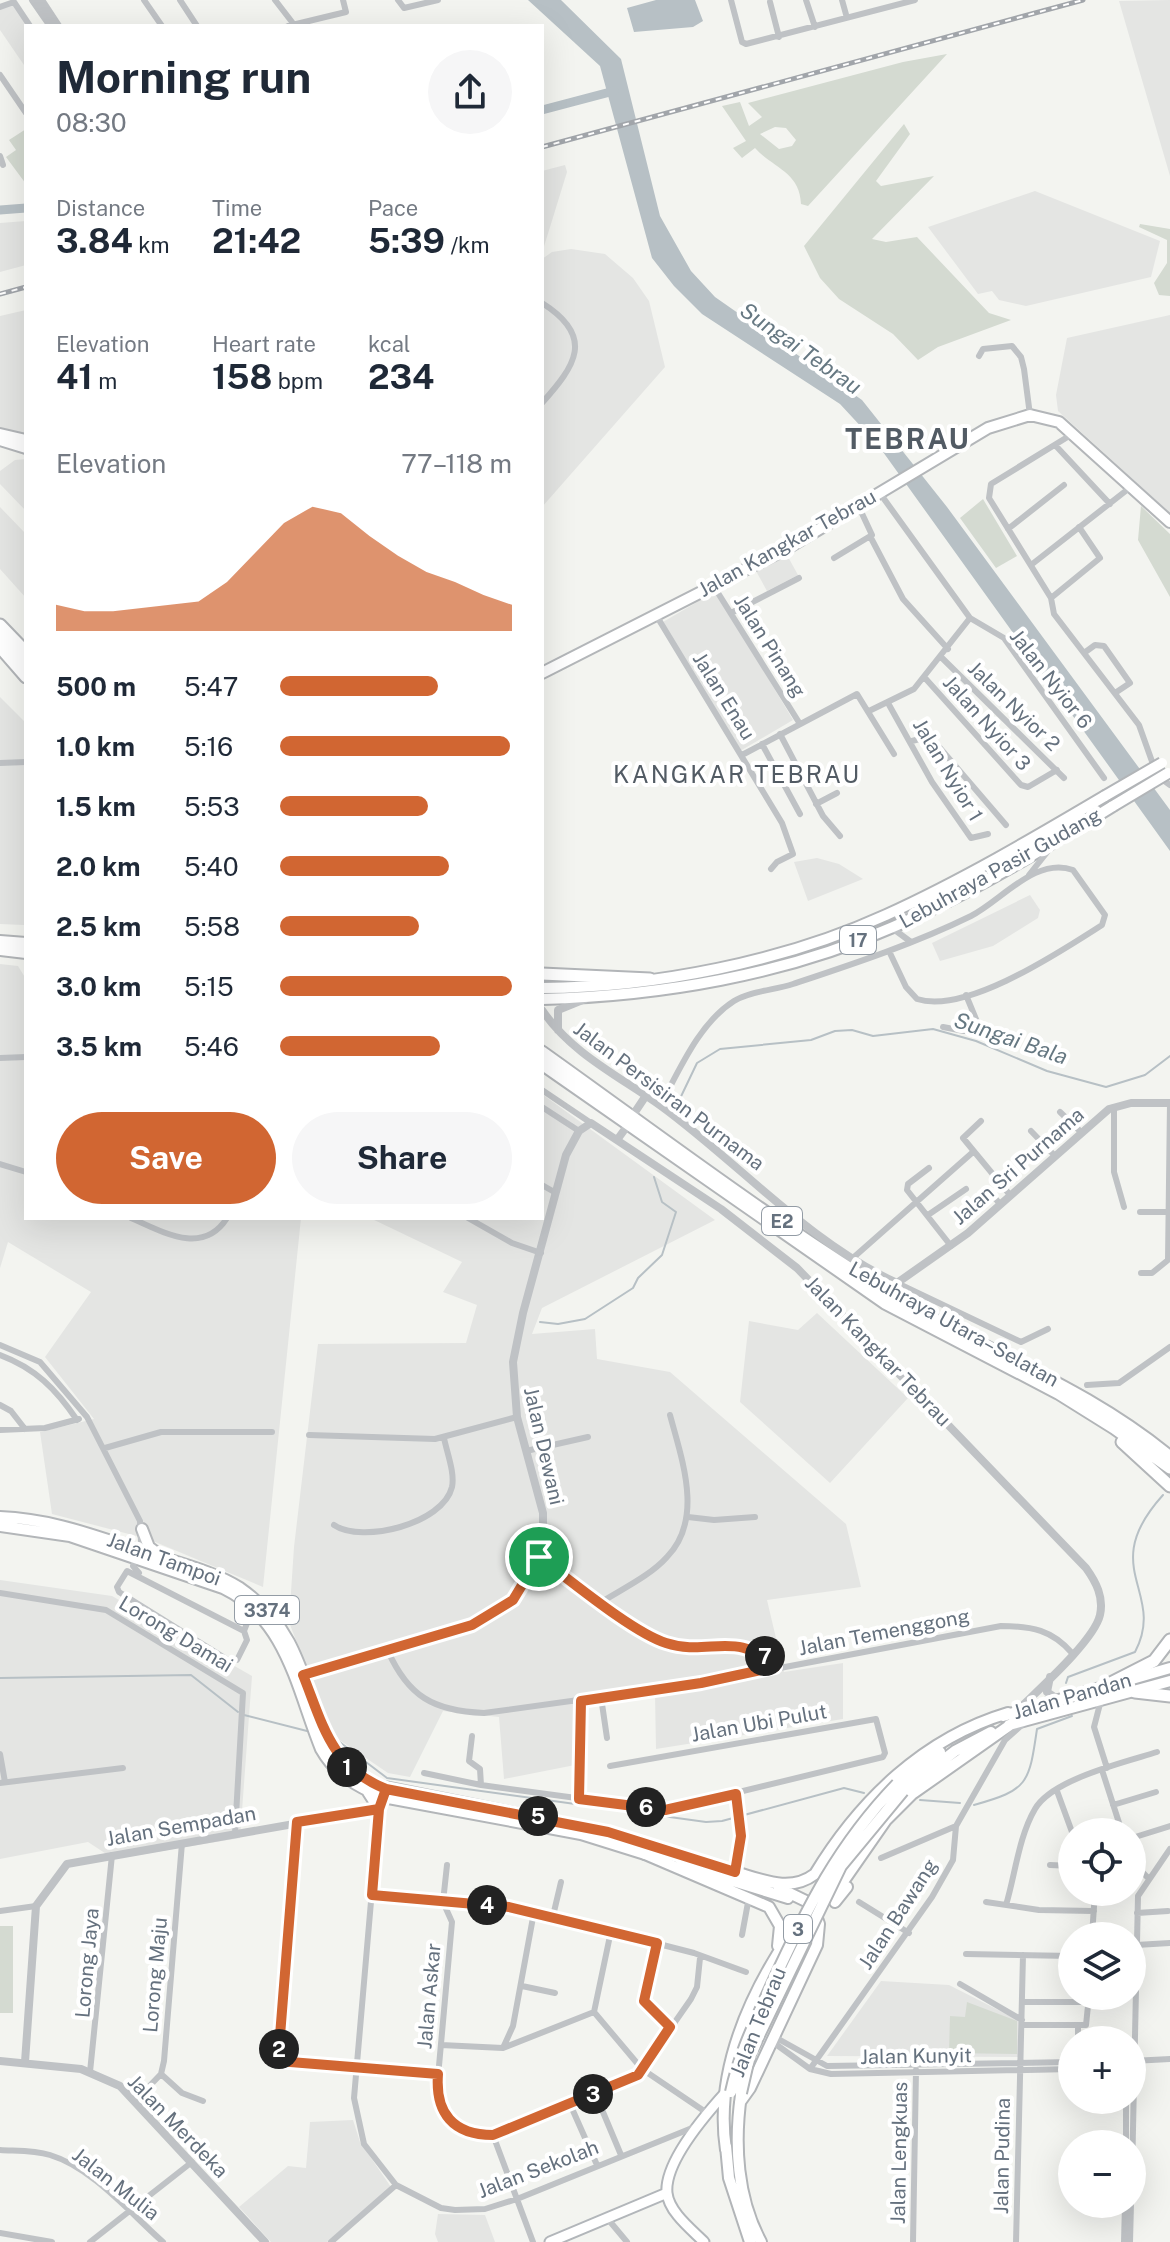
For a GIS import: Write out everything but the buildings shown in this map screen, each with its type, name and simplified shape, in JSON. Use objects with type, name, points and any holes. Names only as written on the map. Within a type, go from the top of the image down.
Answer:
[{"type":"highway","points":[[0,625],[24,650]]},
{"type":"highway","points":[[0,637],[24,662]]},
{"type":"highway","points":[[0,647],[24,675]]},
{"type":"highway","points":[[544,974],[650,979]]},
{"type":"highway","name":"Lebuhraya Utara–Selatan","points":[[544,1053],[869,1280],[1056,1380],[1170,1455]]},
{"type":"highway","name":"Lebuhraya Utara–Selatan","points":[[544,1065],[872,1295],[1089,1412],[1170,1468]]},
{"type":"highway","points":[[1089,1412],[1170,1486]]},
{"type":"highway","points":[[1107,1685],[1154,1661],[1170,1640]]},
{"type":"highway","points":[[1135,1692],[1170,1696]]},
{"type":"main road","points":[[1030,415],[1052,419],[1074,433],[1170,522]]},
{"type":"main road","name":"Jalan Kangkar Tebrau","points":[[544,671],[786,549],[897,479],[988,428],[1030,415]]},
{"type":"main road","points":[[0,434],[24,440]]},
{"type":"main road","points":[[0,440],[24,447]]},
{"type":"main road","name":"Lebuhraya Pasir Gudang","points":[[544,988],[650,979],[737,963],[874,920],[1013,850],[1105,796],[1168,767]]},
{"type":"main road","name":"Lebuhraya Pasir Gudang","points":[[544,999],[591,998],[739,975],[892,928],[1054,843],[1168,767]]},
{"type":"main road","points":[[0,941],[24,943]]},
{"type":"main road","points":[[0,950],[24,953]]},
{"type":"main road","name":"Jalan Tampoi","points":[[0,1517],[51,1522],[223,1588],[239,1598],[272,1629],[299,1676]]},
{"type":"main road","name":"Jalan Tampoi","points":[[0,1526],[70,1536],[123,1549]]},
{"type":"main road","points":[[135,1572],[123,1549],[136,1541],[142,1529]]},
{"type":"main road","points":[[142,1529],[149,1547],[163,1557]]},
{"type":"main road","points":[[135,1572],[140,1556]]},
{"type":"main road","name":"Jalan Tampoi","points":[[140,1556],[163,1557],[226,1580],[254,1599],[278,1623],[321,1733],[327,1760],[368,1792],[608,1832],[735,1872]]},
{"type":"main road","name":"Jalan Pandan","points":[[900,1788],[1013,1716],[1056,1698],[1170,1668]]},
{"type":"main road","name":"Jalan Pandan","points":[[1013,1716],[1030,1719],[1099,1708],[1170,1681]]},
{"type":"main road","points":[[826,1857],[818,1885],[823,1891],[833,1893],[886,1820],[926,1784],[971,1752],[1013,1716]]},
{"type":"main road","points":[[735,1872],[787,1885],[797,1884],[815,1874],[865,1804],[901,1772],[950,1738],[1013,1716]]},
{"type":"main road","name":"Jalan Tampoi","points":[[321,1733],[353,1772],[384,1793],[581,1834],[645,1854]]},
{"type":"main road","points":[[835,1902],[893,1820],[926,1784]]},
{"type":"main road","name":"Jalan Tebrau","points":[[750,2242],[737,2211],[726,2150],[734,2095],[822,1900],[849,1855],[900,1788]]},
{"type":"main road","points":[[368,1792],[379,1809]]},
{"type":"main road","points":[[645,1854],[749,1897],[769,1907],[776,1915],[781,1935],[775,1956],[746,2017],[734,2095]]},
{"type":"main road","points":[[645,1854],[795,1901]]},
{"type":"main road","points":[[704,2242],[678,2215],[667,2193],[676,2163],[707,2113],[750,2088],[819,1932],[812,1904],[735,1872]]},
{"type":"main road","points":[[775,1956],[796,1926],[807,1923],[813,1930],[810,1957]]},
{"type":"main road","name":"Jalan Tebrau","points":[[734,2095],[740,2174],[751,2221],[761,2242]]},
{"type":"main road","points":[[550,2242],[667,2193]]},
{"type":"street","points":[[33,0],[50,24]]},
{"type":"street","points":[[41,0],[57,24]]},
{"type":"street","points":[[144,0],[161,24]]},
{"type":"street","points":[[180,0],[196,24]]},
{"type":"street","points":[[275,0],[290,24],[346,12],[343,0]]},
{"type":"street","points":[[398,0],[404,8],[438,0]]},
{"type":"street","points":[[731,0],[742,42],[756,44],[915,0]]},
{"type":"street","points":[[806,0],[815,27]]},
{"type":"street","points":[[842,0],[847,18]]},
{"type":"street","points":[[882,0],[884,8]]},
{"type":"street","points":[[0,7],[11,1],[28,24]]},
{"type":"street","points":[[770,2],[779,37]]},
{"type":"street","points":[[1,78],[24,110]]},
{"type":"street","points":[[0,156],[3,165]]},
{"type":"street","points":[[544,305],[568,324],[573,333],[574,351],[571,370],[544,401]]},
{"type":"street","points":[[979,356],[983,349],[1012,346],[1021,357],[1030,415]]},
{"type":"street","points":[[1074,433],[989,487],[989,498],[1051,598],[1054,614],[1144,733],[1156,773],[1164,784],[1170,785]]},
{"type":"street","points":[[1056,446],[1110,504]]},
{"type":"street","points":[[1008,529],[1064,485]]},
{"type":"street","points":[[1031,565],[1132,486]]},
{"type":"street","name":"Jalan Nyior 6","points":[[879,492],[970,618],[1004,638],[1104,778]]},
{"type":"street","points":[[858,505],[903,599],[948,649]]},
{"type":"street","points":[[1051,598],[1100,558],[1079,527]]},
{"type":"street","points":[[834,558],[872,536]]},
{"type":"street","points":[[731,613],[799,578]]},
{"type":"street","name":"Jalan Pinang","points":[[713,585],[800,724]]},
{"type":"street","name":"Jalan Enau","points":[[656,615],[774,807],[793,850],[791,857],[777,862],[771,869]]},
{"type":"street","points":[[869,711],[911,692],[970,618]]},
{"type":"street","points":[[1084,653],[1099,644],[1104,646],[1130,683],[1115,693]]},
{"type":"street","name":"Jalan Nyior 2","points":[[941,657],[1064,778]]},
{"type":"street","name":"Jalan Nyior 3","points":[[925,678],[1021,785],[1028,787],[1057,770]]},
{"type":"street","points":[[742,755],[857,694],[864,710],[869,711],[894,754]]},
{"type":"street","name":"Jalan Nyior 1","points":[[888,703],[912,741],[932,782],[971,838],[988,834]]},
{"type":"street","points":[[780,734],[816,804],[840,836]]},
{"type":"street","points":[[912,741],[927,737],[934,741],[1006,825]]},
{"type":"street","points":[[762,744],[800,814]]},
{"type":"street","points":[[0,763],[24,762]]},
{"type":"street","points":[[816,804],[837,793]]},
{"type":"street","points":[[660,1106],[697,1042],[736,1000],[889,951],[990,906],[1029,875],[1054,843]]},
{"type":"street","points":[[889,951],[906,987],[917,999],[966,995],[990,990],[1102,925],[1105,915],[1073,870],[1064,867],[1029,875]]},
{"type":"street","points":[[892,928],[911,942]]},
{"type":"street","points":[[943,1027],[964,1031],[978,1024],[966,995]]},
{"type":"street","name":"Jalan Persisiran Purnama","points":[[558,1031],[556,1016],[562,1007],[591,998]]},
{"type":"street","name":"Jalan Persisiran Purnama","points":[[544,1013],[573,1046],[660,1106],[854,1257],[897,1283],[1021,1342],[1048,1329]]},
{"type":"street","points":[[0,1058],[24,1057]]},
{"type":"street","name":"Jalan Kangkar Tebrau","points":[[544,1091],[721,1209],[797,1268],[1086,1568],[1100,1594],[1099,1619],[1013,1716]]},
{"type":"street","points":[[635,1112],[645,1097]]},
{"type":"street","name":"Jalan Sri Purnama","points":[[897,1283],[951,1246],[1114,1107],[1131,1103],[1170,1103]]},
{"type":"street","points":[[1141,1273],[1152,1273],[1168,1260],[1170,1103]]},
{"type":"street","points":[[1114,1107],[1114,1172],[1120,1184],[1124,1207]]},
{"type":"street","points":[[544,1108],[579,1131],[591,1123]]},
{"type":"street","points":[[1060,1112],[1081,1132]]},
{"type":"street","points":[[981,1121],[963,1138],[1010,1195]]},
{"type":"street","points":[[617,1140],[625,1129]]},
{"type":"street","name":"Jalan Dewani","points":[[299,1676],[472,1625],[498,1611],[524,1587],[539,1557],[543,1513],[517,1417],[513,1362],[523,1313],[566,1155],[579,1131]]},
{"type":"street","points":[[1031,1131],[1055,1156]]},
{"type":"street","points":[[854,1257],[973,1152]]},
{"type":"street","points":[[0,1164],[24,1171]]},
{"type":"street","points":[[929,1168],[907,1186],[951,1246]]},
{"type":"street","points":[[544,1186],[556,1193]]},
{"type":"street","points":[[928,1215],[966,1189]]},
{"type":"street","points":[[988,1190],[1000,1204]]},
{"type":"street","points":[[1140,1212],[1170,1212]]},
{"type":"street","points":[[136,1220],[179,1238],[193,1240],[212,1234],[225,1220]]},
{"type":"street","points":[[472,1220],[512,1243],[541,1253]]},
{"type":"street","points":[[0,1345],[40,1362],[87,1417],[136,1508],[142,1529],[140,1556]]},
{"type":"street","points":[[1087,1385],[1119,1383],[1170,1347]]},
{"type":"street","points":[[0,1355],[29,1367],[48,1383],[77,1420]]},
{"type":"street","points":[[0,1405],[11,1411],[25,1429]]},
{"type":"street","points":[[600,1603],[668,1557],[688,1517],[681,1454],[670,1415]]},
{"type":"street","points":[[0,1430],[25,1429],[87,1417]]},
{"type":"street","points":[[309,1435],[417,1441],[444,1438],[517,1417]]},
{"type":"street","points":[[105,1448],[161,1432],[272,1432]]},
{"type":"street","points":[[526,1451],[588,1437]]},
{"type":"street","points":[[334,1525],[345,1533],[384,1531],[420,1519],[443,1504],[452,1488],[444,1438]]},
{"type":"street","points":[[688,1517],[714,1520],[755,1517]]},
{"type":"street","points":[[539,1557],[600,1603],[664,1643],[751,1648],[775,1667]]},
{"type":"street","points":[[239,1598],[249,1618],[244,1631],[247,1640],[232,1662],[119,1592],[117,1587],[135,1572],[244,1631]]},
{"type":"street","name":"Lorong Damai","points":[[0,1593],[106,1610],[241,1691],[243,1710],[235,1833]]},
{"type":"street","name":"Jalan Temenggong","points":[[388,1651],[412,1692],[458,1710],[497,1712],[701,1683],[1001,1626],[1031,1627],[1052,1633],[1072,1653]]},
{"type":"street","points":[[1052,1673],[1046,1688],[1050,1696],[1056,1698]]},
{"type":"street","points":[[601,1697],[607,1738]]},
{"type":"street","points":[[579,1799],[581,1701]]},
{"type":"street","points":[[1099,1708],[1094,1727],[1117,1818]]},
{"type":"street","name":"Jalan Ubi Pulut","points":[[610,1766],[876,1719],[885,1755],[736,1794]]},
{"type":"street","name":"Jalan Bawang","points":[[812,2066],[909,1933],[953,1860],[956,1826],[1007,1737],[1030,1719]]},
{"type":"street","points":[[472,1736],[469,1761],[480,1769],[481,1785]]},
{"type":"street","points":[[971,1752],[988,1755],[990,1767]]},
{"type":"street","points":[[1006,1905],[1029,1821],[1042,1799],[1104,1769],[1157,1752]]},
{"type":"street","points":[[0,1754],[2,1782],[123,1768]]},
{"type":"street","points":[[424,1773],[481,1785],[665,1810],[736,1794],[741,1854],[735,1872]]},
{"type":"street","points":[[1057,1791],[1067,1818]]},
{"type":"street","points":[[1113,1805],[1156,1792]]},
{"type":"street","points":[[379,1809],[384,1793]]},
{"type":"street","name":"Jalan Sempadan","points":[[36,1906],[67,1864],[379,1809]]},
{"type":"street","name":"Jalan Sekolah","points":[[379,1809],[355,2110],[364,2144],[396,2185],[441,2208],[485,2209],[697,2126]]},
{"type":"street","points":[[297,1822],[278,2061],[438,2074]]},
{"type":"street","points":[[881,1858],[956,1826]]},
{"type":"street","points":[[1146,1834],[1170,1826]]},
{"type":"street","name":"Lorong Maju","points":[[161,2074],[182,1842]]},
{"type":"street","points":[[1146,1882],[1170,1849]]},
{"type":"street","name":"Lorong Jaya","points":[[90,2072],[112,1855]]},
{"type":"street","name":"Jalan Askar","points":[[447,1865],[443,1902],[452,1922],[438,2097],[449,2122],[472,2133],[493,2135]]},
{"type":"street","points":[[1050,1865],[1058,1865]]},
{"type":"street","points":[[1146,1876],[1149,1879]]},
{"type":"street","points":[[553,1916],[561,1882]]},
{"type":"street","points":[[372,1895],[534,1912],[694,1953],[700,1958],[746,1972]]},
{"type":"street","points":[[742,1935],[749,1897]]},
{"type":"street","points":[[859,1902],[909,1933]]},
{"type":"street","points":[[986,1902],[1094,1911]]},
{"type":"street","points":[[0,1911],[36,1906],[25,2062]]},
{"type":"street","points":[[1093,1922],[1094,1906]]},
{"type":"street","points":[[1137,1906],[1137,1922]]},
{"type":"street","points":[[1137,1913],[1168,1911]]},
{"type":"street","points":[[503,2048],[513,2026],[534,1912]]},
{"type":"street","points":[[594,2012],[611,1931]]},
{"type":"street","points":[[657,1943],[644,2001],[670,2027]]},
{"type":"street","points":[[1146,1944],[1170,1943]]},
{"type":"street","points":[[966,1954],[1058,1956]]},
{"type":"street","name":"Jalan Pudina","points":[[1016,2242],[1023,1955]]},
{"type":"street","points":[[533,2242],[493,2135],[638,2075],[697,1987],[700,1958]]},
{"type":"street","points":[[960,1984],[1022,2022],[1078,2025],[1088,2021],[1088,2010]]},
{"type":"street","points":[[522,1986],[555,1993]]},
{"type":"street","points":[[1022,2002],[1058,2000]]},
{"type":"street","points":[[441,2045],[503,2048],[594,2012]]},
{"type":"street","points":[[594,2012],[642,2069],[707,2113]]},
{"type":"street","name":"Jalan Kunyit","points":[[772,2038],[812,2066],[916,2068],[1058,2063]]},
{"type":"street","points":[[1146,2060],[1170,2059]]},
{"type":"street","name":"Jalan Merdeka","points":[[0,2061],[90,2072],[120,2086],[265,2242]]},
{"type":"street","name":"Jalan Kunyit","points":[[1021,2066],[1058,2068]]},
{"type":"street","name":"Jalan Lengkuas","points":[[913,2242],[916,2068]]},
{"type":"street","points":[[136,2100],[161,2074],[182,2093],[203,2101]]},
{"type":"street","points":[[595,2093],[621,2155]]},
{"type":"street","points":[[570,2104],[597,2165]]},
{"type":"street","name":"Jalan Mulia","points":[[0,2150],[44,2154],[62,2160],[163,2242]]},
{"type":"street","points":[[90,2242],[192,2162]]},
{"type":"street","points":[[331,2242],[396,2185]]},
{"type":"street","points":[[607,2218],[627,2242]]},
{"type":"street","points":[[1127,2242],[1128,2218]]},
{"type":"street","points":[[0,2233],[52,2242]]},
{"type":"shaded area","points":[[13,0],[31,24],[24,24],[24,65],[0,30],[0,9]]},
{"type":"shaded area","points":[[528,0],[561,0],[621,59],[660,216],[691,271],[715,297],[862,400],[947,507],[1170,810],[1170,851],[878,445],[840,404],[702,314],[652,258],[600,66]]},
{"type":"shaded area","points":[[656,0],[695,0],[703,21],[693,27],[634,32],[627,8]]},
{"type":"shaded area","points":[[1170,0],[1170,176],[1119,1]]},
{"type":"shaded area","points":[[947,54],[808,206],[801,204],[791,177],[755,148],[742,158],[733,148],[746,141],[722,106],[740,102],[749,126],[762,117],[748,103],[903,62]],"holes":[[[775,127],[786,128],[796,140],[792,146],[779,149],[760,134]]]},
{"type":"shaded area","points":[[904,124],[910,134],[876,181],[881,186],[934,176],[872,239],[886,242],[917,237],[989,313],[1011,320],[938,347],[918,360],[893,334],[839,299],[820,278],[804,246]]},
{"type":"shaded area","points":[[24,130],[24,181],[6,157],[16,150],[9,140]]},
{"type":"shaded area","points":[[565,165],[567,172],[544,247],[544,170]]},
{"type":"shaded area","points":[[1035,191],[1160,241],[1151,277],[1026,306],[999,300],[992,291],[978,294],[928,227]]},
{"type":"shaded area","points":[[24,221],[24,266],[0,272],[0,223]]},
{"type":"shaded area","points":[[1140,224],[1170,229],[1170,296],[1159,295],[1154,283],[1167,263],[1167,240],[1139,227]]},
{"type":"shaded area","points":[[571,249],[605,254],[633,278],[649,301],[665,367],[544,505],[544,258],[552,252]]},
{"type":"shaded area","points":[[24,310],[24,434],[0,430],[0,316]]},
{"type":"shaded area","points":[[1170,315],[1170,513],[1058,411],[1056,395],[1067,338]]},
{"type":"shaded area","points":[[24,459],[24,509],[0,484],[0,471],[15,460]]},
{"type":"shaded area","points":[[983,499],[1017,556],[996,568],[960,518]]},
{"type":"shaded area","points":[[1141,506],[1170,534],[1170,597],[1138,540]]},
{"type":"shaded area","points":[[0,507],[24,532],[24,596],[0,569]]},
{"type":"shaded area","points":[[787,555],[798,575],[767,591],[756,571]]},
{"type":"shaded area","points":[[716,591],[793,720],[740,751],[663,622]]},
{"type":"shaded area","points":[[0,697],[24,721],[24,925],[0,924]]},
{"type":"shaded area","points":[[817,858],[839,864],[863,879],[808,901],[794,862]]},
{"type":"shaded area","points":[[1030,895],[1040,910],[1038,918],[993,946],[940,961],[932,943]]},
{"type":"shaded area","points":[[0,964],[18,966],[24,976],[24,1220],[301,1220],[263,1587],[148,1539],[52,1514],[40,1432],[94,1419],[45,1357],[91,1292],[8,1242],[0,1268]]},
{"type":"shaded area","points":[[544,1095],[715,1220],[542,1308],[532,1334],[595,1329],[597,1359],[670,1372],[846,1524],[861,1587],[767,1600],[784,1672],[843,1663],[843,1719],[656,1749],[655,1694],[574,1707],[575,1765],[504,1779],[499,1717],[443,1711],[410,1777],[388,1773],[338,1739],[325,1716],[289,1622],[294,1547],[318,1344],[466,1343],[477,1305],[443,1292],[462,1262],[374,1220],[544,1220]]},
{"type":"shaded area","points":[[817,1313],[908,1398],[830,1483],[740,1402],[749,1321],[798,1330]]},
{"type":"shaded area","points":[[0,1580],[112,1596],[252,1676],[240,1838],[114,1859],[88,1842],[0,1859]]},
{"type":"shaded area","points":[[0,1926],[13,1926],[13,2013],[0,2013]]},
{"type":"shaded area","points":[[881,1981],[949,1985],[1018,2020],[1018,2057],[827,2056]]},
{"type":"shaded area","points":[[967,2002],[1017,2021],[1017,2054],[949,2053],[950,2016],[965,2017]]},
{"type":"shaded area","points":[[353,2120],[360,2142],[391,2187],[327,2242],[271,2242],[239,2207],[288,2166],[306,2168],[310,2122]]},
{"type":"shaded area","points":[[438,2214],[485,2215],[495,2242],[438,2242],[435,2234]]},
{"type":"waterway","points":[[544,109],[614,91]]},
{"type":"waterway","points":[[0,210],[24,208]]},
{"type":"waterway","name":"Sungai Bala","points":[[675,1109],[697,1063],[720,1049],[811,1040],[835,1031],[852,1030],[873,1036],[933,1029],[976,1041],[1047,1071],[1106,1087],[1145,1075],[1170,1056]]},
{"type":"waterway","points":[[540,1322],[558,1324],[585,1319],[633,1288],[638,1278],[662,1255],[676,1212],[662,1202],[654,1177]]},
{"type":"waterway","points":[[1066,1683],[1068,1677],[1135,1652],[1143,1631],[1143,1612],[1133,1561],[1135,1542],[1144,1520],[1163,1495]]},
{"type":"waterway","points":[[0,1678],[191,1675],[238,1712]]},
{"type":"waterway","points":[[244,1715],[311,1732]]},
{"type":"waterway","points":[[974,1805],[1016,1789],[1028,1773],[1037,1729],[1072,1716]]},
{"type":"waterway","points":[[333,1737],[387,1778],[706,1822],[722,1821],[844,1788],[864,1793]]},
{"type":"waterway","points":[[920,1800],[960,1803]]},
{"type":"railway","points":[[544,146],[1083,0]]},
{"type":"railway","points":[[0,294],[24,288]]},
{"type":"district","name":"TEBRAU","points":[[908,438]]},
{"type":"district","name":"KANGKAR TEBRAU","points":[[737,774]]},
{"type":"route","points":[[539,1557],[533,1573],[513,1600],[472,1625],[303,1675],[334,1751],[353,1772],[386,1789],[379,1809],[297,1822],[278,2061],[438,2074],[438,2097],[444,2116],[459,2129],[483,2135],[493,2135],[640,2073],[670,2027],[644,2001],[657,1943],[509,1907],[372,1895],[379,1809],[381,1804],[386,1789],[523,1813],[608,1832],[735,1872],[741,1856],[736,1794],[665,1810],[579,1799],[581,1701],[701,1683],[775,1667],[764,1655],[751,1648],[664,1643],[600,1603],[539,1557]]},
{"type":"water label","name":"Sungai Tebrau","points":[[801,348]]}]
